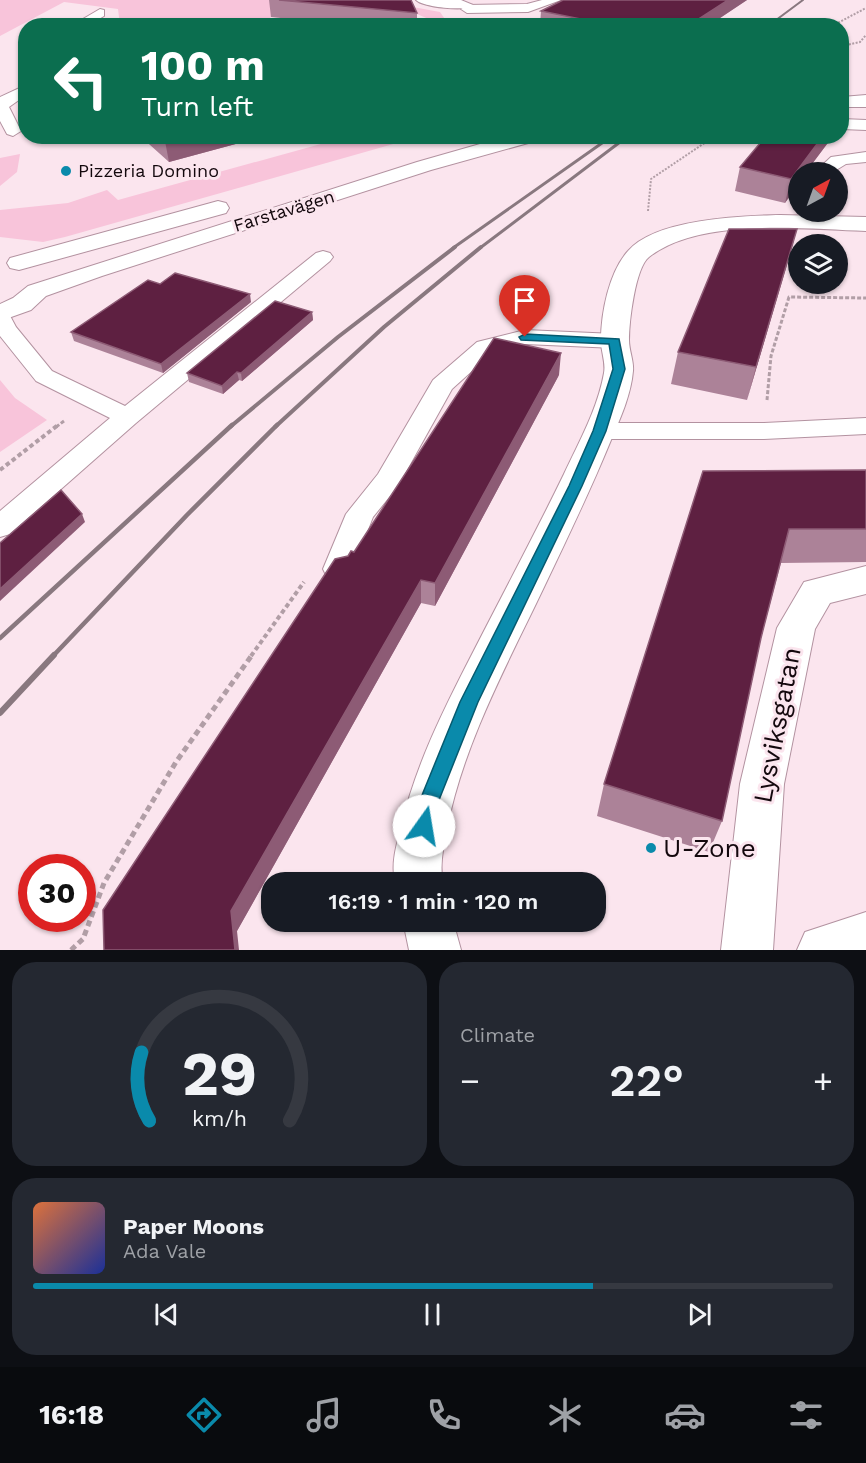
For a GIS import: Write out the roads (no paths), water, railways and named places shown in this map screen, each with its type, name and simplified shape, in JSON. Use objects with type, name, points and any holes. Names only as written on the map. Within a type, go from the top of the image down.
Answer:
[{"type":"street","points":[[423,0],[469,5]]},
{"type":"street","points":[[849,88],[866,87]]},
{"type":"street","points":[[849,102],[866,101]]},
{"type":"street","name":"Farstavägen","points":[[9,262],[243,201],[435,144]]},
{"type":"street","name":"Farstavägen","points":[[0,315],[22,304],[38,291],[424,166],[503,144]]},
{"type":"street","points":[[416,872],[428,805],[465,712],[576,486],[600,431],[619,369],[615,341],[626,276],[636,254],[656,240],[676,232],[788,219]]},
{"type":"street","points":[[848,222],[866,224]]},
{"type":"street","name":"Farstavägen","points":[[9,262],[36,272],[40,280],[38,291]]},
{"type":"street","name":"Lysviksgatan","points":[[747,950],[762,784],[795,628],[817,592],[866,580]]},
{"type":"street","points":[[431,932],[435,950]]},
{"type":"street","points":[[823,950],[866,937]]},
{"type":"lane","points":[[469,5],[528,8],[555,0]]},
{"type":"lane","points":[[91,18],[100,13]]},
{"type":"lane","points":[[10,131],[1,107],[3,102],[18,93]]},
{"type":"lane","points":[[849,124],[866,125]]},
{"type":"lane","points":[[833,162],[845,158],[866,157]]},
{"type":"lane","points":[[0,527],[127,417],[323,257]]},
{"type":"lane","points":[[0,315],[6,329],[44,376],[127,417]]},
{"type":"lane","points":[[338,569],[360,514],[388,480],[442,385],[485,347],[525,337],[615,341]]},
{"type":"lane","points":[[600,431],[764,431],[866,426]]},
{"type":"railway","points":[[779,18],[803,0]]},
{"type":"railway","points":[[453,248],[601,144]]},
{"type":"railway","points":[[480,248],[617,144]]},
{"type":"railway","points":[[230,427],[338,337],[455,247]]},
{"type":"railway","points":[[275,427],[384,327],[481,247]]},
{"type":"railway","points":[[0,638],[232,425]]},
{"type":"railway","points":[[53,656],[187,515],[275,427]]},
{"type":"railway","points":[[0,713],[54,655]]},
{"type":"place","name":"Pizzeria Domino","points":[[66,171]]},
{"type":"place","name":"U-Zone","points":[[651,848]]}]
